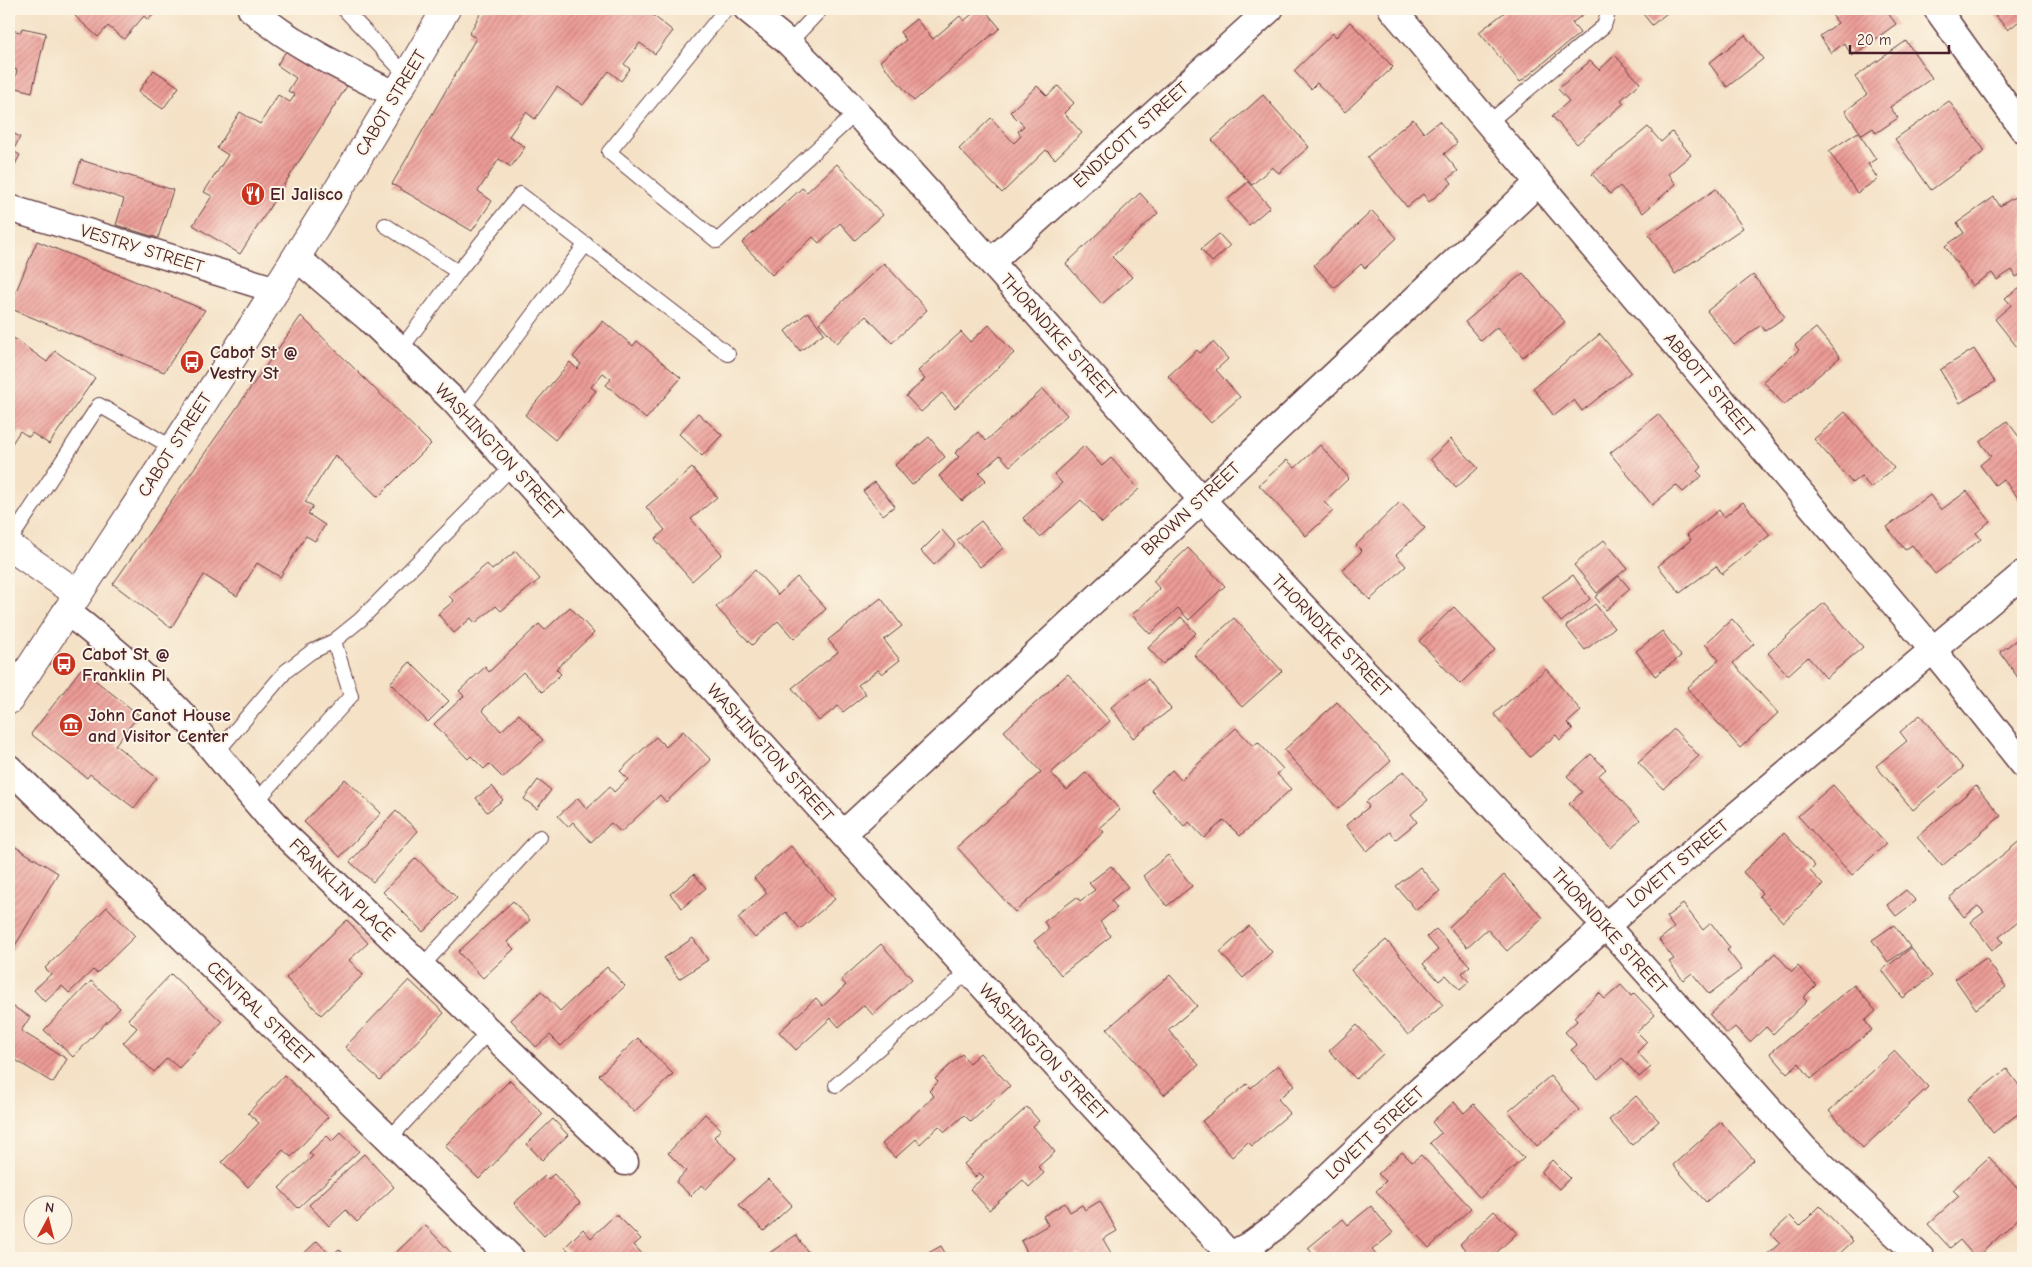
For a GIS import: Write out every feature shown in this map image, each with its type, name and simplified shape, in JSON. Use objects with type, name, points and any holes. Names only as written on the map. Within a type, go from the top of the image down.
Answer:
[{"type":"main road","name":"CABOT STREET","points":[[9,700],[297,258],[446,9]]},
{"type":"main road","points":[[9,546],[72,603]]},
{"type":"street","points":[[251,9],[274,28],[312,53],[402,85]]},
{"type":"street","name":"THORNDIKE STREET","points":[[747,9],[789,43],[856,113],[1202,500],[1606,926],[1804,1148],[1921,1258]]},
{"type":"street","name":"ENDICOTT STREET","points":[[991,262],[1270,9]]},
{"type":"street","name":"ABBOTT STREET","points":[[1392,9],[1933,650],[2023,764]]},
{"type":"street","points":[[1937,9],[2023,129]]},
{"type":"street","name":"BROWN STREET","points":[[843,834],[1202,500],[1538,183]]},
{"type":"street","name":"VESTRY STREET","points":[[9,208],[276,290]]},
{"type":"street","name":"WASHINGTON STREET","points":[[297,258],[369,319],[462,410],[843,834],[1230,1257]]},
{"type":"street","name":"LOVETT STREET","points":[[1230,1257],[1276,1226],[1412,1097],[1606,926],[2023,574]]},
{"type":"street","name":"FRANKLIN PLACE","points":[[72,603],[115,651],[189,722],[255,803],[285,835],[626,1162]]},
{"type":"street","name":"CENTRAL STREET","points":[[9,768],[511,1258]]},
{"type":"lane","points":[[344,9],[402,85]]},
{"type":"lane","points":[[726,9],[609,152],[717,241],[856,113]]},
{"type":"lane","points":[[789,43],[821,9]]},
{"type":"lane","points":[[1488,123],[1604,26],[1609,9]]},
{"type":"lane","points":[[401,349],[458,272],[520,194],[728,354]]},
{"type":"lane","points":[[385,225],[458,272]]},
{"type":"lane","points":[[462,410],[586,244]]},
{"type":"lane","points":[[9,542],[99,405],[173,448]]},
{"type":"lane","points":[[216,753],[286,671],[311,652],[334,641],[360,620],[513,466]]},
{"type":"lane","points":[[255,803],[351,696],[334,641]]},
{"type":"lane","points":[[422,966],[540,837]]},
{"type":"lane","points":[[836,1085],[969,971]]},
{"type":"lane","points":[[389,1139],[490,1030]]},
{"type":"building","points":[[82,9],[89,9],[92,12],[95,9],[159,9],[148,20],[144,16],[124,39],[108,26],[98,37],[75,16]]},
{"type":"building","points":[[483,9],[647,9],[673,31],[655,54],[640,43],[624,64],[630,69],[621,81],[609,71],[583,105],[557,87],[535,119],[526,112],[509,136],[525,147],[511,167],[499,159],[478,191],[492,201],[472,231],[392,184],[476,38],[469,34]]},
{"type":"building","points":[[978,9],[984,9],[1000,28],[914,101],[880,61],[906,40],[900,32],[916,19],[933,39],[960,16],[964,21]]},
{"type":"building","points":[[1509,9],[1590,9],[1572,23],[1580,33],[1520,82],[1479,32]]},
{"type":"building","points":[[1639,9],[1672,9],[1652,25]]},
{"type":"building","points":[[1841,9],[1885,9],[1896,24],[1852,56],[1844,43],[1831,53],[1820,36],[1838,23],[1832,15]]},
{"type":"building","points":[[1990,9],[2023,9],[2023,18],[2008,30]]},
{"type":"building","points":[[1350,22],[1393,67],[1345,112],[1317,83],[1311,89],[1294,71],[1333,33],[1336,37]]},
{"type":"building","points":[[22,28],[46,33],[32,92],[13,87],[17,70],[9,68],[9,30],[21,32]]},
{"type":"building","points":[[1745,35],[1763,59],[1727,87],[1709,63]]},
{"type":"building","points":[[1906,41],[1932,78],[1890,107],[1898,118],[1876,133],[1873,128],[1862,135],[1845,111],[1867,95],[1855,77]]},
{"type":"building","points":[[288,48],[347,86],[240,254],[193,225],[212,196],[204,192],[228,155],[217,148],[240,112],[260,124],[278,95],[290,102],[295,95],[288,91],[296,78],[277,65]]},
{"type":"building","points":[[1615,55],[1640,83],[1621,100],[1624,103],[1577,144],[1552,116],[1569,101],[1558,89],[1590,61],[1599,70]]},
{"type":"building","points":[[154,70],[179,87],[163,109],[138,92]]},
{"type":"building","points":[[1037,86],[1047,96],[1058,86],[1074,103],[1064,113],[1082,133],[1055,159],[1046,150],[1002,193],[959,149],[991,118],[1014,143],[1021,136],[1018,131],[1024,126],[1010,112]]},
{"type":"building","points":[[1263,95],[1309,147],[1279,173],[1272,167],[1252,185],[1212,140]]},
{"type":"building","points":[[1949,101],[1985,151],[1931,190],[1895,139]]},
{"type":"building","points":[[1413,119],[1424,133],[1439,121],[1457,143],[1444,154],[1458,171],[1448,178],[1452,183],[1429,202],[1423,194],[1407,207],[1367,157]]},
{"type":"building","points":[[1648,127],[1661,142],[1672,132],[1691,155],[1668,174],[1676,184],[1643,213],[1620,186],[1610,194],[1592,174]]},
{"type":"building","points":[[9,131],[20,137],[13,151],[20,155],[10,174],[9,174]]},
{"type":"building","points":[[1858,132],[1876,159],[1868,164],[1878,179],[1857,193],[1829,151]]},
{"type":"building","points":[[81,160],[173,190],[158,238],[116,225],[124,199],[74,183]]},
{"type":"building","points":[[837,164],[883,215],[855,240],[840,223],[819,243],[813,237],[772,275],[742,243],[802,188],[807,192]]},
{"type":"building","points":[[1248,182],[1270,207],[1249,225],[1227,200]]},
{"type":"building","points":[[1716,189],[1743,228],[1675,274],[1649,235]]},
{"type":"building","points":[[1140,193],[1158,213],[1112,257],[1132,277],[1102,304],[1066,264]]},
{"type":"building","points":[[2018,195],[2023,203],[2023,273],[2016,277],[2012,270],[1997,280],[1992,273],[1972,286],[1945,246],[1964,233],[1957,223],[1994,197],[2000,206]]},
{"type":"building","points":[[1372,211],[1397,238],[1365,268],[1361,264],[1334,288],[1314,265]]},
{"type":"building","points":[[1219,234],[1230,246],[1212,262],[1201,249]]},
{"type":"building","points":[[37,241],[205,310],[164,372],[9,308]]},
{"type":"building","points":[[884,263],[927,310],[892,343],[866,316],[837,343],[819,323]]},
{"type":"building","points":[[1523,273],[1565,322],[1523,357],[1497,327],[1481,341],[1465,322]]},
{"type":"building","points":[[1753,275],[1785,317],[1765,331],[1761,325],[1734,345],[1707,311]]},
{"type":"building","points":[[2023,285],[2023,342],[2017,347],[1995,319],[2011,305],[2005,298]]},
{"type":"building","points":[[808,312],[824,333],[800,351],[785,331]]},
{"type":"building","points":[[301,316],[431,444],[378,497],[335,455],[305,502],[313,506],[308,514],[325,525],[315,541],[306,536],[280,577],[257,563],[237,596],[204,575],[171,628],[113,584]]},
{"type":"building","points":[[603,321],[633,346],[637,341],[681,378],[646,419],[606,385],[611,379],[603,373],[591,387],[596,391],[555,440],[525,415],[570,362],[577,369],[581,364],[573,357]]},
{"type":"building","points":[[989,325],[1014,353],[955,408],[942,393],[921,412],[906,396],[925,379],[918,371],[961,332],[970,342]]},
{"type":"building","points":[[1816,328],[1840,357],[1784,405],[1763,381],[1799,350],[1795,345]]},
{"type":"building","points":[[1600,334],[1631,372],[1582,411],[1574,400],[1554,416],[1533,388]]},
{"type":"building","points":[[9,335],[47,362],[55,351],[95,378],[49,444],[32,433],[29,437],[20,431],[9,448]]},
{"type":"building","points":[[1213,342],[1228,359],[1216,370],[1240,397],[1211,423],[1168,376],[1197,350],[1200,353]]},
{"type":"building","points":[[1974,349],[1995,382],[1960,403],[1940,370]]},
{"type":"building","points":[[1043,389],[1067,415],[1010,466],[1000,455],[979,473],[986,480],[962,501],[939,476],[959,457],[955,453],[978,432],[986,441]]},
{"type":"building","points":[[1845,412],[1894,468],[1871,488],[1861,476],[1852,483],[1814,439]]},
{"type":"building","points":[[698,413],[722,435],[702,456],[679,434]]},
{"type":"building","points":[[1658,414],[1702,467],[1697,471],[1702,476],[1683,492],[1676,485],[1652,505],[1610,453]]},
{"type":"building","points":[[2007,421],[2023,442],[2023,504],[2003,479],[1995,485],[1980,465],[1991,456],[1980,442]]},
{"type":"building","points":[[929,437],[945,457],[912,485],[895,465]]},
{"type":"building","points":[[1451,439],[1478,468],[1456,488],[1430,459]]},
{"type":"building","points":[[1320,445],[1349,478],[1324,502],[1333,511],[1306,536],[1259,485],[1287,460],[1295,468]]},
{"type":"building","points":[[1084,446],[1102,466],[1111,458],[1139,489],[1102,523],[1081,500],[1040,537],[1023,518],[1062,483],[1054,474]]},
{"type":"building","points":[[692,468],[717,497],[691,519],[722,554],[692,581],[655,539],[665,530],[646,507]]},
{"type":"building","points":[[875,482],[895,506],[883,515],[863,491]]},
{"type":"building","points":[[1967,491],[1990,521],[1976,533],[1981,539],[1935,574],[1912,545],[1905,550],[1887,527],[1930,495],[1941,510]]},
{"type":"building","points":[[1400,502],[1425,528],[1396,555],[1406,566],[1370,600],[1342,570],[1362,551],[1356,545]]},
{"type":"building","points":[[1743,502],[1770,535],[1722,574],[1716,566],[1680,593],[1658,566],[1691,540],[1687,535],[1719,510],[1724,517]]},
{"type":"building","points":[[981,521],[1003,548],[980,567],[957,540]]},
{"type":"building","points":[[942,530],[955,545],[934,565],[921,551]]},
{"type":"building","points":[[1604,540],[1627,568],[1597,593],[1574,565]]},
{"type":"building","points":[[1188,548],[1225,586],[1189,620],[1178,608],[1150,634],[1132,615],[1160,589],[1153,581]]},
{"type":"building","points":[[516,551],[540,579],[501,611],[496,606],[475,623],[471,618],[454,633],[438,614],[454,601],[449,596],[487,564],[492,570]]},
{"type":"building","points":[[755,570],[778,595],[797,577],[826,609],[794,639],[778,621],[752,645],[716,607]]},
{"type":"building","points":[[1573,575],[1590,599],[1561,622],[1542,597]]},
{"type":"building","points":[[1619,576],[1630,589],[1606,610],[1595,597]]},
{"type":"building","points":[[881,598],[902,626],[884,640],[900,660],[882,674],[878,670],[858,685],[866,694],[843,712],[838,706],[819,721],[792,688],[838,652],[828,640]]},
{"type":"building","points":[[1824,603],[1863,647],[1826,678],[1808,657],[1788,675],[1768,653]]},
{"type":"building","points":[[1595,604],[1614,628],[1585,650],[1566,626]]},
{"type":"building","points":[[570,607],[594,633],[556,669],[561,674],[542,692],[523,672],[482,710],[501,731],[519,714],[543,740],[503,778],[489,764],[484,769],[471,756],[468,759],[434,724],[464,696],[459,691],[485,667],[489,672],[539,624],[545,630]]},
{"type":"building","points":[[1454,607],[1495,650],[1460,684],[1419,641]]},
{"type":"building","points":[[1181,617],[1196,633],[1163,664],[1148,648]]},
{"type":"building","points":[[1234,618],[1282,671],[1242,707],[1194,655]]},
{"type":"building","points":[[1732,619],[1754,644],[1733,663],[1778,713],[1740,748],[1687,688],[1719,660],[1705,644]]},
{"type":"building","points":[[1662,631],[1681,656],[1655,676],[1636,651]]},
{"type":"building","points":[[2023,635],[2023,680],[2021,682],[2000,652]]},
{"type":"building","points":[[410,662],[449,701],[428,722],[390,683]]},
{"type":"building","points":[[81,669],[139,715],[115,745],[157,778],[134,808],[90,774],[87,778],[31,734]]},
{"type":"building","points":[[1546,669],[1581,711],[1567,723],[1573,729],[1560,740],[1556,735],[1530,757],[1494,714]]},
{"type":"building","points":[[1068,674],[1110,721],[1051,773],[1067,790],[1086,772],[1120,810],[1100,828],[1104,832],[1015,912],[957,847],[1041,772],[1004,731]]},
{"type":"building","points":[[1148,679],[1171,709],[1133,738],[1111,707]]},
{"type":"building","points":[[1337,702],[1391,761],[1338,809],[1284,750]]},
{"type":"building","points":[[1920,715],[1963,768],[1913,810],[1876,766],[1907,741],[1900,732]]},
{"type":"building","points":[[1236,728],[1253,746],[1258,742],[1283,769],[1277,774],[1291,789],[1240,836],[1224,820],[1204,838],[1189,822],[1185,827],[1151,790],[1172,770],[1181,780]]},
{"type":"building","points":[[1674,729],[1699,756],[1663,789],[1638,762]]},
{"type":"building","points":[[683,731],[711,760],[666,802],[660,795],[621,832],[611,823],[591,842],[573,822],[568,827],[558,816],[578,798],[587,809],[610,787],[614,792],[628,779],[620,771],[656,737],[666,747]]},
{"type":"building","points":[[1591,754],[1606,769],[1598,776],[1640,820],[1611,848],[1569,804],[1582,792],[1567,776]]},
{"type":"building","points":[[1404,771],[1428,800],[1411,814],[1417,822],[1396,839],[1390,832],[1367,851],[1346,825],[1369,807],[1366,802]]},
{"type":"building","points":[[345,779],[381,813],[340,857],[304,822]]},
{"type":"building","points":[[538,780],[551,790],[537,809],[524,799]]},
{"type":"building","points":[[1833,785],[1886,844],[1852,875],[1798,816]]},
{"type":"building","points":[[492,786],[503,800],[487,812],[476,798]]},
{"type":"building","points":[[1976,786],[2001,816],[1942,866],[1917,837]]},
{"type":"building","points":[[396,811],[418,831],[373,882],[350,862]]},
{"type":"building","points":[[1784,833],[1815,866],[1810,871],[1823,885],[1783,922],[1759,896],[1762,893],[1743,872]]},
{"type":"building","points":[[2021,840],[2023,843],[2023,918],[1999,937],[2003,942],[1992,950],[1971,922],[1984,912],[1978,906],[1964,917],[1949,898]]},
{"type":"building","points":[[9,843],[58,873],[9,956]]},
{"type":"building","points":[[791,846],[835,899],[800,929],[786,912],[755,938],[738,918],[767,893],[754,878]]},
{"type":"building","points":[[1168,855],[1192,886],[1167,906],[1143,876]]},
{"type":"building","points":[[416,858],[457,898],[423,932],[383,892]]},
{"type":"building","points":[[1111,866],[1128,887],[1111,900],[1117,908],[1100,922],[1111,936],[1061,975],[1034,941],[1049,929],[1044,922],[1077,897],[1080,901],[1095,890],[1089,883]]},
{"type":"building","points":[[1420,867],[1440,891],[1416,910],[1396,886]]},
{"type":"building","points":[[694,874],[706,888],[682,908],[670,894]]},
{"type":"building","points":[[1504,875],[1543,918],[1507,951],[1487,929],[1467,947],[1449,927]]},
{"type":"building","points":[[1906,890],[1916,901],[1896,916],[1887,905]]},
{"type":"building","points":[[513,901],[530,920],[507,942],[514,949],[483,978],[458,952]]},
{"type":"building","points":[[1683,904],[1703,930],[1711,923],[1730,948],[1727,950],[1742,969],[1709,994],[1692,973],[1683,980],[1669,962],[1674,959],[1659,940],[1674,928],[1666,917]]},
{"type":"building","points":[[107,907],[135,936],[97,973],[93,970],[69,993],[62,986],[45,1002],[34,990],[51,974],[45,968]]},
{"type":"building","points":[[347,920],[368,943],[349,960],[363,975],[321,1015],[286,978]]},
{"type":"building","points":[[1894,925],[1910,947],[1888,962],[1872,940]]},
{"type":"building","points":[[1249,926],[1272,952],[1243,978],[1220,952]]},
{"type":"building","points":[[1436,929],[1470,966],[1462,973],[1469,982],[1460,990],[1446,975],[1439,981],[1423,964],[1438,950],[1427,937]]},
{"type":"building","points":[[693,938],[708,960],[679,979],[664,958]]},
{"type":"building","points":[[1386,940],[1443,1005],[1408,1035],[1351,970]]},
{"type":"building","points":[[881,944],[912,979],[873,1015],[864,1005],[839,1027],[831,1018],[796,1050],[779,1032],[816,998],[823,1006],[846,985],[841,980]]},
{"type":"building","points":[[1911,948],[1932,976],[1903,998],[1882,970]]},
{"type":"building","points":[[1775,953],[1792,972],[1798,966],[1816,985],[1803,998],[1807,1001],[1773,1034],[1766,1027],[1750,1042],[1735,1027],[1727,1034],[1710,1015]]},
{"type":"building","points":[[1986,958],[2006,987],[1976,1009],[1955,979]]},
{"type":"building","points":[[607,967],[625,986],[561,1046],[550,1035],[536,1047],[511,1020],[541,991],[560,1011]]},
{"type":"building","points":[[171,974],[222,1022],[179,1068],[167,1058],[154,1072],[123,1043],[137,1028],[128,1019]]},
{"type":"building","points":[[1170,975],[1197,1006],[1168,1030],[1199,1065],[1164,1095],[1107,1029]]},
{"type":"building","points":[[409,980],[444,1013],[380,1080],[345,1047]]},
{"type":"building","points":[[91,981],[120,1008],[73,1057],[44,1030]]},
{"type":"building","points":[[1621,985],[1631,996],[1634,993],[1655,1015],[1637,1032],[1647,1042],[1637,1052],[1651,1067],[1639,1077],[1622,1058],[1598,1079],[1571,1050],[1577,1045],[1565,1032],[1577,1021],[1574,1017],[1599,993],[1605,999]]},
{"type":"building","points":[[1854,985],[1876,1011],[1865,1021],[1872,1030],[1811,1079],[1799,1063],[1787,1073],[1770,1053]]},
{"type":"building","points":[[9,1004],[30,1017],[21,1031],[67,1059],[53,1083],[9,1056]]},
{"type":"building","points":[[1357,1025],[1383,1054],[1356,1079],[1329,1051]]},
{"type":"building","points":[[638,1038],[673,1074],[634,1112],[599,1075]]},
{"type":"building","points":[[1895,1051],[1928,1087],[1863,1148],[1829,1111]]},
{"type":"building","points":[[980,1053],[1010,1086],[971,1122],[964,1115],[945,1132],[939,1126],[920,1144],[916,1139],[895,1158],[882,1144],[934,1096],[929,1091],[938,1082],[935,1079],[962,1054],[969,1063]]},
{"type":"building","points":[[1278,1065],[1295,1085],[1278,1099],[1290,1113],[1252,1146],[1248,1142],[1232,1157],[1202,1121],[1247,1084],[1251,1088]]},
{"type":"building","points":[[2007,1069],[2023,1091],[2023,1110],[1993,1133],[1968,1099]]},
{"type":"building","points":[[284,1075],[328,1117],[291,1157],[283,1150],[248,1187],[222,1162],[259,1123],[248,1113]]},
{"type":"building","points":[[1550,1076],[1579,1110],[1537,1146],[1508,1112]]},
{"type":"building","points":[[510,1080],[543,1114],[479,1179],[445,1146]]},
{"type":"building","points":[[1636,1096],[1659,1121],[1632,1145],[1609,1120]]},
{"type":"building","points":[[1454,1102],[1464,1113],[1474,1104],[1524,1158],[1480,1198],[1430,1143],[1441,1133],[1432,1122]]},
{"type":"building","points":[[1027,1107],[1039,1121],[1033,1126],[1055,1152],[1038,1167],[1044,1173],[1029,1187],[1023,1180],[989,1210],[970,1189],[984,1177],[979,1173],[975,1177],[964,1164]]},
{"type":"building","points":[[705,1114],[721,1129],[714,1137],[736,1158],[706,1189],[701,1185],[691,1196],[676,1182],[686,1171],[668,1153]]},
{"type":"building","points":[[553,1119],[568,1135],[542,1160],[527,1144]]},
{"type":"building","points":[[1721,1122],[1754,1160],[1706,1202],[1673,1165]]},
{"type":"building","points":[[341,1132],[359,1151],[298,1208],[279,1188],[313,1156],[309,1153],[327,1136],[332,1141]]},
{"type":"building","points":[[1402,1152],[1412,1162],[1421,1155],[1471,1208],[1429,1248],[1376,1191],[1386,1181],[1378,1174]]},
{"type":"building","points":[[364,1154],[394,1187],[357,1222],[346,1210],[329,1226],[309,1205]]},
{"type":"building","points":[[1989,1157],[2023,1195],[2023,1214],[1976,1258],[1960,1240],[1950,1248],[1928,1224],[1959,1196],[1953,1190]]},
{"type":"building","points":[[1552,1160],[1570,1178],[1559,1189],[1541,1172]]},
{"type":"building","points":[[554,1174],[580,1203],[544,1236],[514,1203],[545,1176],[548,1179]]},
{"type":"building","points":[[768,1179],[792,1205],[764,1231],[739,1205]]},
{"type":"building","points":[[1100,1201],[1117,1231],[1103,1239],[1111,1253],[1102,1258],[1081,1258],[1078,1254],[1072,1258],[1045,1258],[1041,1253],[1030,1258],[1021,1241],[1048,1225],[1043,1216],[1065,1203],[1070,1212],[1082,1205],[1085,1210]]},
{"type":"building","points":[[1371,1206],[1393,1233],[1372,1250],[1379,1258],[1316,1258],[1308,1248],[1343,1219],[1348,1225]]},
{"type":"building","points":[[1820,1206],[1853,1241],[1835,1258],[1763,1258],[1780,1243],[1771,1234],[1790,1216],[1800,1226]]},
{"type":"building","points":[[1494,1211],[1517,1233],[1491,1258],[1473,1258],[1460,1244]]},
{"type":"building","points":[[616,1214],[641,1239],[634,1245],[646,1258],[564,1258],[570,1252],[565,1247],[583,1229],[591,1238]]},
{"type":"building","points":[[425,1225],[456,1258],[390,1258]]},
{"type":"building","points":[[796,1235],[812,1258],[767,1258],[765,1256]]},
{"type":"building","points":[[317,1241],[331,1256],[339,1249],[347,1258],[299,1258]]},
{"type":"building","points":[[941,1246],[948,1258],[919,1258]]},
{"type":"building","points":[[294,1253],[299,1258],[288,1258]]},
{"type":"place","name":"El Jalisco","points":[[253,194]]},
{"type":"place","name":"Cabot St @ Vestry St","points":[[192,362]]},
{"type":"place","name":"Cabot St @ Franklin Pl","points":[[64,664]]},
{"type":"place","name":"John Canot House and Visitor Center","points":[[71,725]]}]
